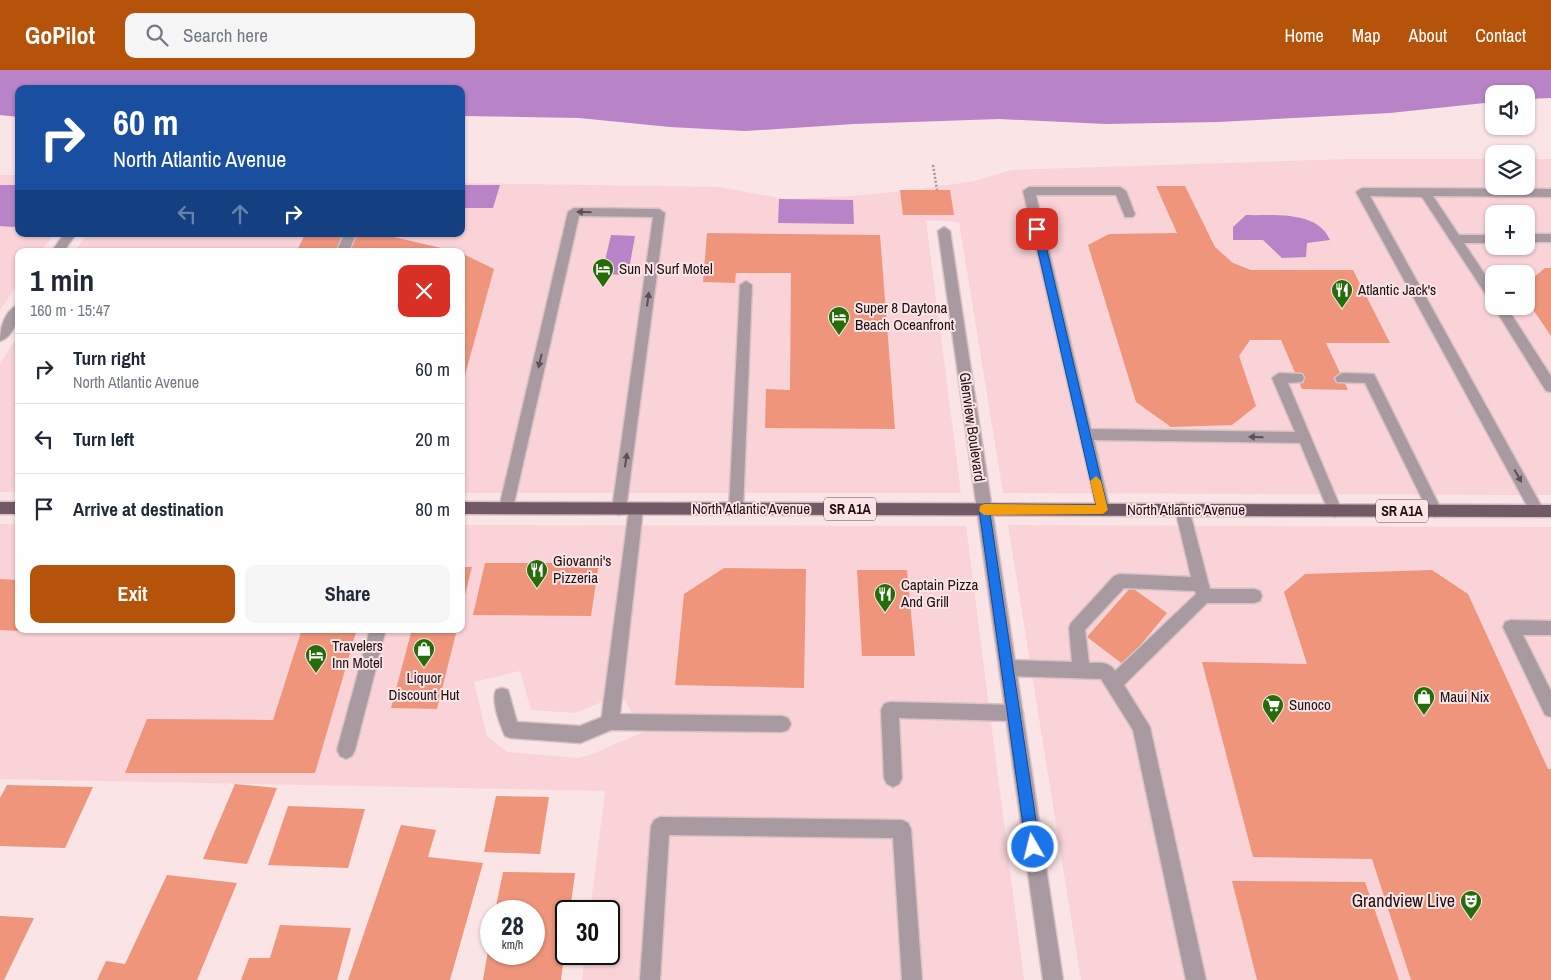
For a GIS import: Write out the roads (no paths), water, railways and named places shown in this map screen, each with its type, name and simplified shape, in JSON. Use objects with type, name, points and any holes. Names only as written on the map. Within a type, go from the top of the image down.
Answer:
[{"type":"main road","points":[[0,508],[15,508]]},
{"type":"main road","name":"North Atlantic Avenue","points":[[465,508],[1544,511]]},
{"type":"street","points":[[1103,510],[1029,192],[1120,191],[1130,214]]},
{"type":"street","points":[[1544,511],[1498,440],[1362,192],[1551,193]]},
{"type":"street","points":[[1426,193],[1485,284]]},
{"type":"street","points":[[506,508],[574,212],[660,214],[619,509]]},
{"type":"street","name":"Glenview Boulevard","points":[[944,230],[1053,980]]},
{"type":"street","points":[[60,248],[68,237]]},
{"type":"street","points":[[1535,238],[1551,238]]},
{"type":"street","points":[[1456,239],[1485,239]]},
{"type":"street","points":[[736,509],[746,285]]},
{"type":"street","points":[[0,336],[15,315]]},
{"type":"street","points":[[1505,315],[1551,386]]},
{"type":"street","points":[[1297,378],[1280,378],[1335,510]]},
{"type":"street","points":[[1342,378],[1369,378],[1435,510]]},
{"type":"street","points":[[1085,434],[1305,438]]},
{"type":"street","points":[[610,722],[636,509]]},
{"type":"street","points":[[1182,509],[1202,590]]},
{"type":"street","points":[[1081,670],[1077,628],[1120,582],[1254,596]]},
{"type":"street","points":[[1113,684],[1202,590]]},
{"type":"street","points":[[1551,628],[1511,627],[1551,709]]},
{"type":"street","points":[[346,750],[377,633]]},
{"type":"street","points":[[1008,668],[1106,672],[1140,727],[1196,980]]},
{"type":"street","points":[[502,696],[511,730],[580,735],[610,722],[782,724]]},
{"type":"street","points":[[893,778],[890,710],[1014,713]]},
{"type":"street","points":[[650,980],[660,826],[902,829],[912,980]]},
{"type":"place","name":"Sun N Surf Motel","points":[[603,288]]},
{"type":"place","name":"Atlantic Jack's","points":[[1342,309]]},
{"type":"place","name":"Super 8 Daytona Beach Oceanfront","points":[[839,336]]},
{"type":"place","name":"Giovanni's Pizzeria","points":[[537,589]]},
{"type":"place","name":"Captain Pizza And Grill","points":[[885,613]]},
{"type":"place","name":"Liquor Discount Hut","points":[[424,668]]},
{"type":"place","name":"Travelers Inn Motel","points":[[316,674]]},
{"type":"place","name":"Maui Nix","points":[[1424,716]]},
{"type":"place","name":"Sunoco","points":[[1273,724]]},
{"type":"place","name":"Grandview Live","points":[[1471,920]]}]
